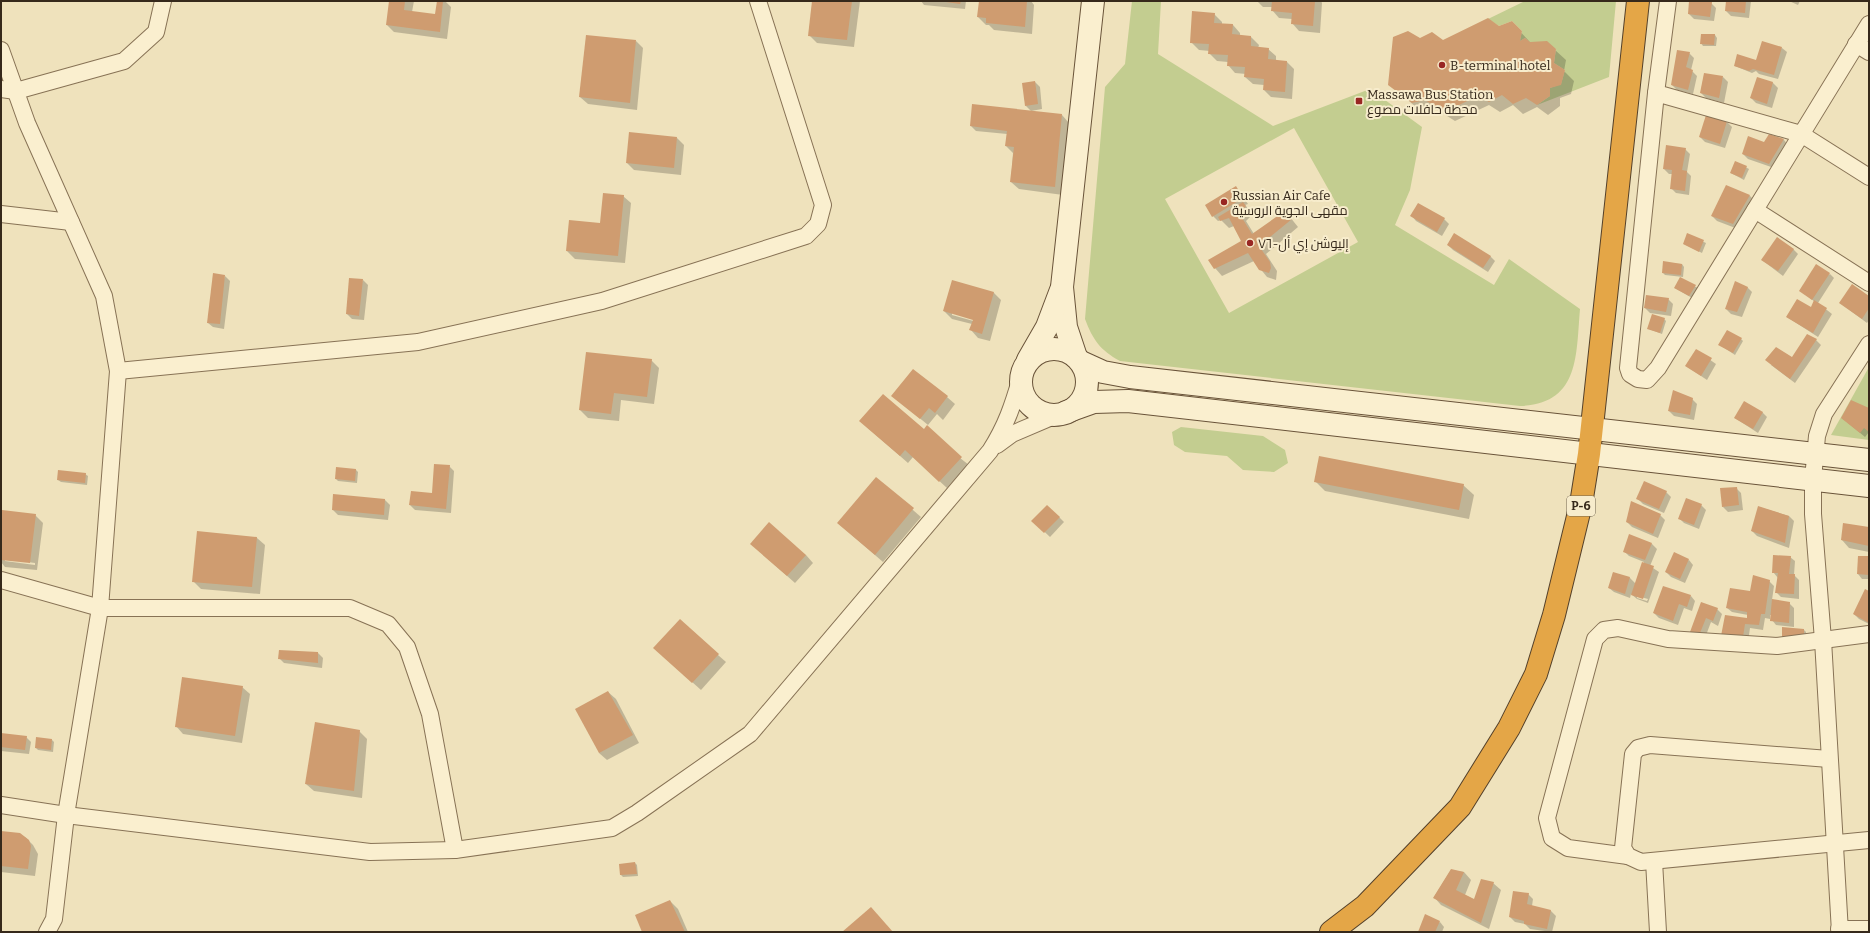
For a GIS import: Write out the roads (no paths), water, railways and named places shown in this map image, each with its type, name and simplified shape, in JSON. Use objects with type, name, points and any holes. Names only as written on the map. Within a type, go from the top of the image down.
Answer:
[{"type":"highway","name":"P-6","points":[[1330,932],[1365,906],[1460,807],[1509,728],[1536,674],[1554,614],[1581,504],[1589,454],[1638,1]]},
{"type":"street","points":[[8,90],[124,61],[156,32],[163,1]]},
{"type":"street","points":[[118,371],[418,342],[602,301],[806,236],[818,224],[823,206],[758,1]]},
{"type":"street","points":[[1093,1],[1062,287],[1066,327],[1078,359],[1087,376],[1086,391],[1078,404],[1063,413],[1052,415],[1039,411],[1028,403],[1022,390],[1023,370],[1036,354],[1049,349],[1063,350],[1078,359],[1103,372],[1130,378],[1869,460]]},
{"type":"street","points":[[1668,1],[1656,93],[1628,368],[1630,374],[1638,379],[1647,380],[1658,368],[1801,134],[1862,48],[1869,24]]},
{"type":"street","points":[[1,50],[8,90],[27,123],[104,296],[118,371],[100,608],[66,815],[54,919],[47,932]]},
{"type":"street","points":[[1656,93],[1801,134],[1869,177]]},
{"type":"street","points":[[1755,210],[1869,282]]},
{"type":"street","points":[[1,214],[71,222]]},
{"type":"street","points":[[1,805],[66,815],[370,852],[455,850],[612,828],[750,734],[990,451],[1003,430],[1012,410],[1023,370],[1047,327],[1062,287]]},
{"type":"street","points":[[1869,344],[1824,414],[1817,436],[1814,479],[1814,514],[1840,930],[1869,929]]},
{"type":"street","points":[[990,451],[1012,434],[1063,413],[1094,402],[1128,401],[1869,486]]},
{"type":"street","points":[[1,580],[100,608],[350,608],[388,624],[407,647],[430,714],[455,850]]},
{"type":"street","points":[[1869,634],[1777,646],[1668,639],[1618,628],[1604,630],[1595,639],[1547,818],[1552,838],[1568,848],[1628,856],[1641,862],[1869,840]]},
{"type":"street","points":[[1628,856],[1623,848],[1633,754],[1638,748],[1650,745],[1829,759]]},
{"type":"street","points":[[1654,861],[1658,932]]},
{"type":"place","name":"B-terminal hotel","points":[[1442,65]]},
{"type":"place","name":"Massawa Bus Station محطة حافلات مصوع","points":[[1359,101]]},
{"type":"place","name":"Russian Air Cafe مقهى الجوية الروسية","points":[[1224,202]]},
{"type":"place","name":"إليوشن إي أل-٧٦","points":[[1250,243]]}]
